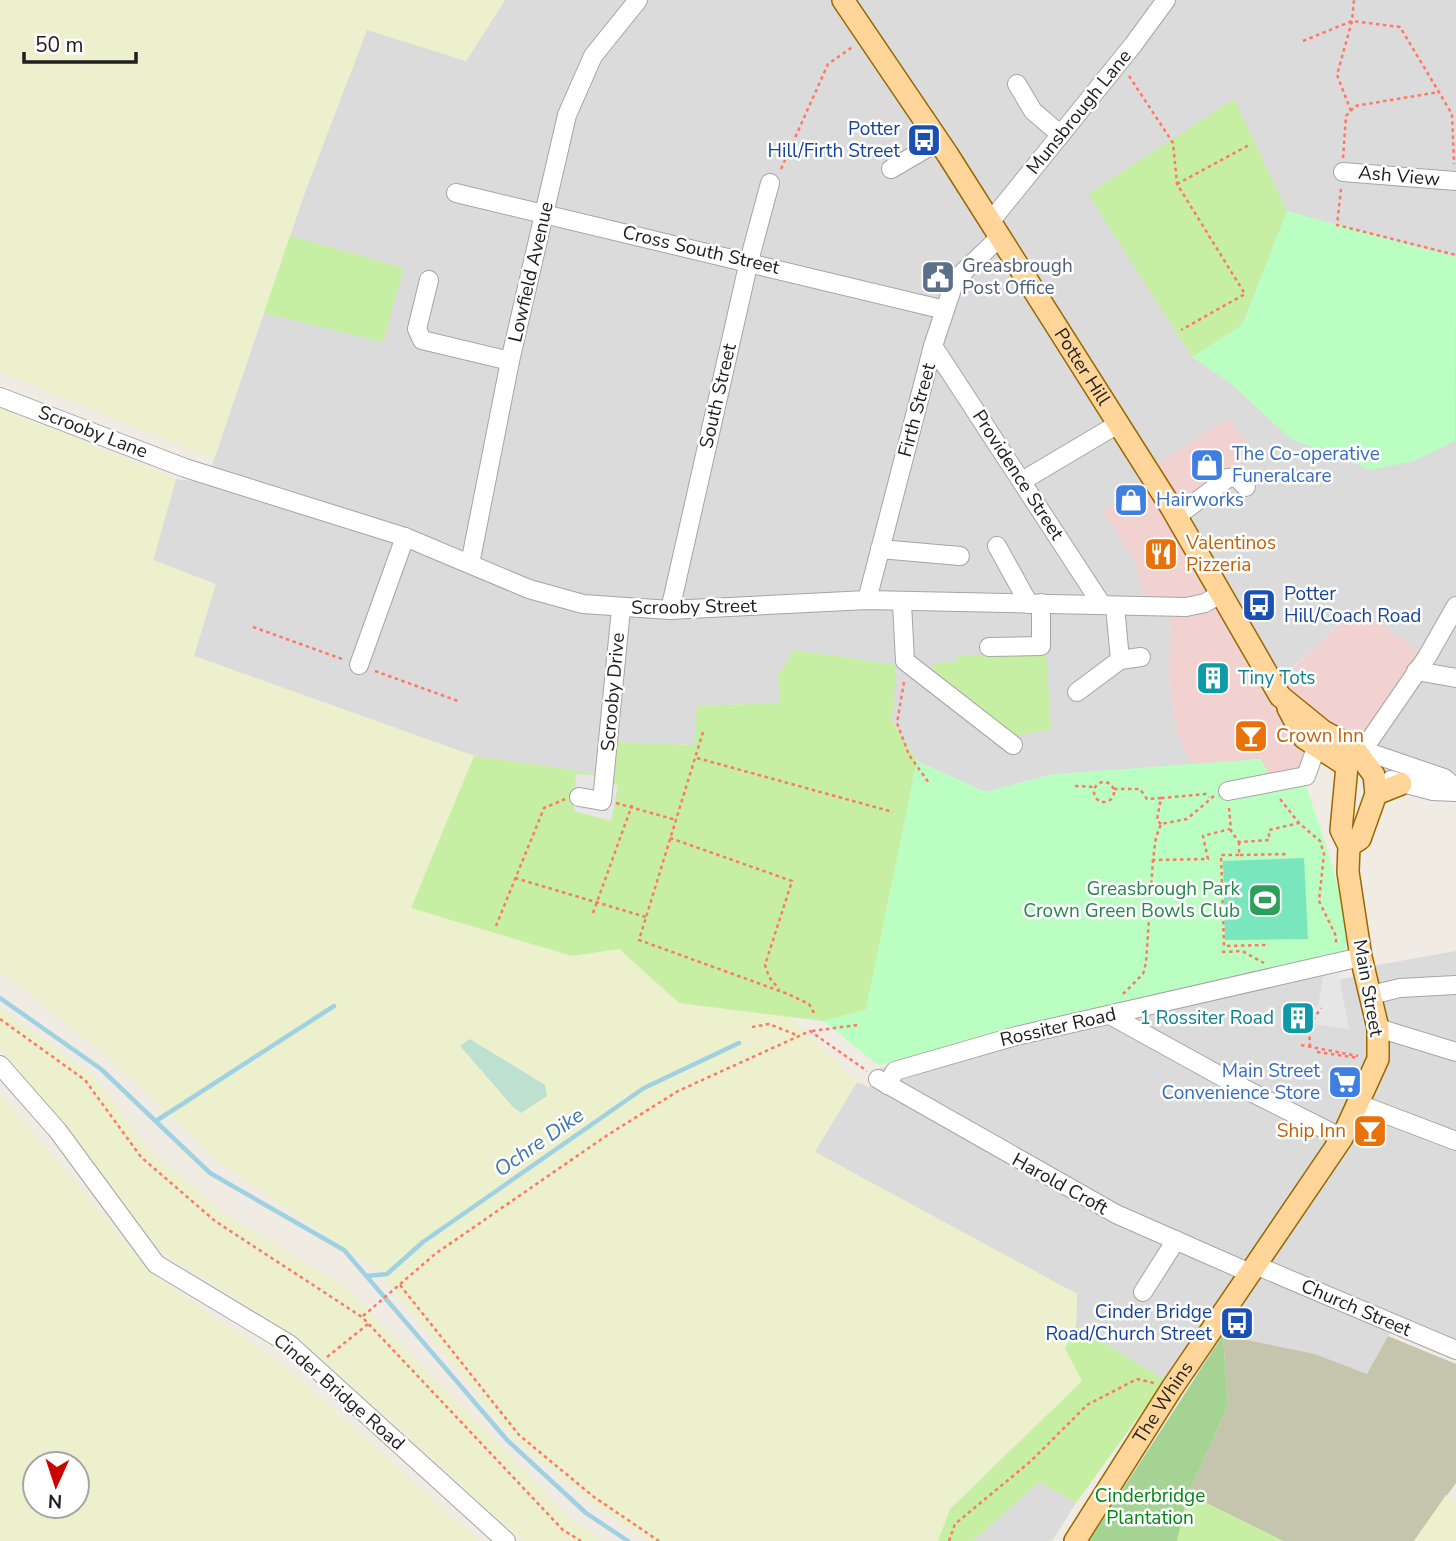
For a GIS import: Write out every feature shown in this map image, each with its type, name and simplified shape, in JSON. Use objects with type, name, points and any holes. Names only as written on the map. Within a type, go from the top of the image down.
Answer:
[{"type":"main road","name":"Potter Hill","points":[[843,0],[939,141],[1177,516],[1287,704],[1304,738],[1316,748],[1366,764]]},
{"type":"main road","name":"Potter Hill","points":[[1287,704],[1366,764]]},
{"type":"main road","points":[[1349,846],[1360,839],[1366,764],[1401,784]]},
{"type":"main road","name":"Main Street","points":[[1253,1269],[1342,1138],[1378,1059],[1378,1028],[1370,995],[1352,955],[1349,846],[1341,830],[1366,764]]},
{"type":"main road","name":"The Whins","points":[[1075,1541],[1172,1388],[1253,1269]]},
{"type":"street","name":"Lowfield Avenue","points":[[470,564],[510,361],[567,115],[593,56],[638,0]]},
{"type":"street","name":"Munsbrough Lane","points":[[995,230],[1060,135],[1120,62],[1166,0]]},
{"type":"street","points":[[1017,84],[1033,111],[1060,135]]},
{"type":"street","points":[[891,169],[939,141]]},
{"type":"street","name":"Ash View","points":[[1343,172],[1455,181]]},
{"type":"street","name":"South Street","points":[[670,610],[749,261],[770,183]]},
{"type":"street","name":"Cross South Street","points":[[456,192],[945,310]]},
{"type":"street","name":"Firth Street","points":[[867,600],[933,346],[955,280],[995,230]]},
{"type":"street","points":[[429,280],[417,329],[422,340],[510,361]]},
{"type":"street","name":"Providence Street","points":[[933,346],[1109,606]]},
{"type":"street","name":"Scrooby Lane","points":[[0,397],[186,468]]},
{"type":"street","points":[[1022,481],[1118,424]]},
{"type":"street","name":"Scrooby Street","points":[[186,468],[405,537],[553,597],[621,609],[670,610],[867,600],[902,603],[1186,607],[1205,603],[1222,593]]},
{"type":"street","points":[[1177,516],[1228,478],[1236,477],[1247,487]]},
{"type":"street","points":[[359,665],[405,537]]},
{"type":"street","points":[[989,647],[1041,646],[1035,604],[997,546]]},
{"type":"street","points":[[880,549],[960,556]]},
{"type":"street","points":[[902,603],[905,661],[1013,745]]},
{"type":"street","points":[[1109,606],[1120,660]]},
{"type":"street","points":[[1456,606],[1416,671],[1366,764],[1444,778],[1456,790]]},
{"type":"street","name":"Scrooby Drive","points":[[603,801],[621,609]]},
{"type":"street","points":[[1077,692],[1120,660],[1141,657]]},
{"type":"street","points":[[1416,671],[1456,678]]},
{"type":"street","points":[[1228,791],[1306,776],[1316,748]]},
{"type":"street","points":[[1401,784],[1456,790]]},
{"type":"street","points":[[579,797],[603,801]]},
{"type":"street","name":"Rossiter Road","points":[[882,1082],[895,1071],[1016,1036],[1352,955]]},
{"type":"street","points":[[1370,995],[1400,988],[1456,985]]},
{"type":"street","points":[[1112,1015],[1235,1084],[1342,1138]]},
{"type":"street","points":[[1378,1028],[1456,1052]]},
{"type":"street","name":"Cinder Bridge Road","points":[[0,1065],[58,1131],[156,1264],[289,1344],[506,1541]]},
{"type":"street","name":"Harold Croft","points":[[882,1082],[1116,1214],[1253,1269]]},
{"type":"street","points":[[1359,1104],[1456,1140]]},
{"type":"street","points":[[1143,1292],[1176,1240]]},
{"type":"street","name":"Church Street","points":[[1253,1269],[1456,1350]]},
{"type":"path","points":[[1351,111],[1337,75],[1352,21],[1354,0]]},
{"type":"path","points":[[1303,41],[1352,21],[1400,27],[1452,114],[1455,181]]},
{"type":"path","points":[[770,183],[785,164],[828,64],[868,36]]},
{"type":"path","points":[[1120,62],[1173,144],[1177,184],[1245,293],[1181,330]]},
{"type":"path","points":[[1438,92],[1355,106],[1346,116],[1337,225],[1456,255]]},
{"type":"path","points":[[1177,184],[1249,145]]},
{"type":"path","points":[[905,661],[904,693],[897,723],[909,755],[929,783]]},
{"type":"path","points":[[703,732],[639,940],[709,968],[781,991],[809,1004],[814,1013]]},
{"type":"path","points":[[695,758],[892,811]]},
{"type":"path","points":[[1075,786],[1095,787],[1107,782],[1113,789],[1112,798],[1103,801],[1096,796],[1095,787]]},
{"type":"path","points":[[1273,783],[1284,806],[1320,841],[1325,854],[1319,901],[1336,936],[1336,945]]},
{"type":"path","points":[[1113,789],[1140,789],[1147,799],[1206,794],[1210,798]]},
{"type":"path","points":[[1161,824],[1186,820],[1210,798],[1228,791],[1230,829],[1239,842],[1239,855]]},
{"type":"path","points":[[496,926],[544,808],[559,799],[579,797]]},
{"type":"path","points":[[1161,798],[1157,820],[1161,824]]},
{"type":"path","points":[[603,801],[632,805],[676,820]]},
{"type":"path","points":[[593,914],[599,904],[632,805]]},
{"type":"path","points":[[1239,842],[1269,840],[1269,830],[1299,823]]},
{"type":"path","points":[[1112,1015],[1115,1000],[1143,974],[1153,860],[1161,824]]},
{"type":"path","points":[[1153,860],[1208,859],[1203,836],[1230,829]]},
{"type":"path","points":[[670,838],[792,881],[765,965],[769,978],[781,991]]},
{"type":"path","points":[[1266,945],[1224,946],[1221,855],[1289,854]]},
{"type":"path","points":[[515,878],[646,918]]},
{"type":"path","points":[[1140,917],[1149,917]]},
{"type":"path","points":[[1325,950],[1341,941]]},
{"type":"path","points":[[1336,945],[1352,955]]},
{"type":"path","points":[[1222,952],[1242,951],[1263,963],[1276,965]]},
{"type":"path","points":[[1310,1047],[1309,1026],[1321,1008]]},
{"type":"path","points":[[0,1018],[85,1080],[142,1157],[215,1221],[362,1317],[563,1530],[581,1541]]},
{"type":"path","points":[[752,1027],[769,1024],[799,1036]]},
{"type":"path","points":[[362,1317],[435,1254],[667,1097],[810,1031],[858,1025]]},
{"type":"path","points":[[810,1031],[882,1082]]},
{"type":"path","points":[[1301,1045],[1368,1059],[1317,1052]]},
{"type":"path","points":[[400,1285],[519,1435],[594,1497],[659,1541]]},
{"type":"path","points":[[315,1367],[368,1324]]},
{"type":"path","points":[[949,1541],[955,1524],[1031,1461],[1087,1405],[1137,1379],[1172,1388]]},
{"type":"shaded area","points":[[0,0],[505,0],[466,61],[367,30],[305,192],[214,459],[0,372]]},
{"type":"shaded area","points":[[505,0],[1456,0],[1456,792],[1347,766],[1357,608],[1274,685],[1155,482],[1102,510],[1136,561],[1145,606],[1171,607],[1170,679],[1176,731],[1193,765],[1055,774],[985,792],[917,761],[892,721],[779,675],[781,703],[697,706],[695,745],[619,742],[601,774],[474,756],[194,656],[153,560],[176,479],[206,483],[305,192],[367,29],[466,61]]},
{"type":"shaded area","points":[[0,408],[176,479],[153,560],[216,584],[194,656],[474,756],[411,908],[572,956],[619,949],[679,1003],[790,1017],[857,1082],[815,1152],[1077,1294],[1076,1326],[1065,1349],[1083,1381],[950,1509],[938,1541],[648,1541],[594,1504],[513,1439],[376,1269],[222,1164],[111,1060],[0,971]]},
{"type":"shaded area","points":[[1229,418],[1255,455],[1172,508],[1275,685],[1357,608],[1427,657],[1363,750],[1321,751],[1301,771],[1271,778],[1260,759],[1193,765],[1176,731],[1170,679],[1171,607],[1144,598],[1135,561],[1102,510],[1154,482],[1147,470]]},
{"type":"shaded area","points":[[576,774],[608,776],[608,783],[618,785],[611,821],[574,811]]},
{"type":"shaded area","points":[[1456,951],[1456,1340],[1398,1318],[1367,1375],[1315,1354],[1223,1335],[1196,1377],[1165,1380],[1076,1326],[1077,1294],[814,1152],[857,1082],[869,1087],[876,1069],[1324,972],[1322,983],[1356,976],[1371,966]]},
{"type":"shaded area","points":[[1338,970],[1349,1029],[1304,1023],[1306,1010],[1314,1010],[1318,1006],[1324,972]]},
{"type":"shaded area","points":[[0,1008],[93,1075],[147,1147],[222,1212],[347,1288],[572,1521],[603,1541],[523,1541],[300,1339],[157,1249],[64,1124],[0,1049]]},
{"type":"shaded area","points":[[470,1039],[545,1085],[547,1096],[521,1113],[460,1046]]},
{"type":"shaded area","points":[[0,1094],[152,1274],[281,1363],[479,1541],[0,1541]]},
{"type":"shaded area","points":[[1223,1335],[1315,1354],[1367,1374],[1388,1336],[1456,1364],[1456,1483],[1414,1541],[1283,1541],[1188,1494],[1228,1406]]},
{"type":"shaded area","points":[[1039,1482],[1076,1503],[1052,1541],[973,1541]]},
{"type":"shaded area","points":[[1446,1495],[1456,1504],[1456,1541],[1414,1541]]},
{"type":"green space","points":[[1234,99],[1287,211],[1242,325],[1192,357],[1088,194]]},
{"type":"green space","points":[[1287,211],[1456,257],[1455,441],[1413,461],[1371,470],[1291,439],[1229,382],[1192,357],[1242,325]]},
{"type":"green space","points":[[290,236],[404,268],[383,342],[264,313]]},
{"type":"green space","points":[[794,650],[896,665],[892,721],[917,761],[866,1010],[823,1021],[679,1003],[619,949],[572,956],[411,908],[474,756],[601,774],[619,742],[694,745],[697,706],[780,703],[778,675]]},
{"type":"green space","points":[[958,655],[1046,655],[1051,729],[1015,736],[933,674],[934,663],[957,662]]},
{"type":"green space","points":[[1260,759],[1271,778],[1301,771],[1329,854],[1351,937],[1340,958],[878,1065],[823,1021],[866,1010],[917,761],[985,792],[1055,774]]},
{"type":"green space","name":"Greasbrough Park Crown Green Bowls Club","points":[[1304,858],[1308,939],[1225,940],[1223,861]]},
{"type":"green space","points":[[1076,1326],[1165,1380],[1076,1503],[1039,1482],[973,1541],[938,1541],[950,1509],[1082,1381],[1065,1349]]},
{"type":"green space","name":"Cinderbridge Plantation","points":[[1223,1335],[1228,1406],[1188,1494],[1177,1541],[1089,1541]]},
{"type":"green space","points":[[1188,1494],[1283,1541],[1177,1541]]},
{"type":"waterway","points":[[0,998],[101,1069],[210,1173],[344,1250],[507,1440],[586,1513],[628,1541]]},
{"type":"waterway","points":[[156,1121],[334,1006]]},
{"type":"waterway","name":"Ochre Dike","points":[[367,1276],[387,1274],[423,1242],[644,1088],[739,1043]]},
{"type":"place","name":"Potter Hill/Firth Street","points":[[924,140]]},
{"type":"place","name":"Greasbrough Post Office","points":[[938,277]]},
{"type":"place","name":"The Co-operative Funeralcare","points":[[1207,465]]},
{"type":"place","name":"Hairworks","points":[[1131,500]]},
{"type":"place","name":"Valentinos Pizzeria","points":[[1161,554]]},
{"type":"place","name":"Potter Hill/Coach Road","points":[[1259,605]]},
{"type":"place","name":"Tiny Tots","points":[[1213,678]]},
{"type":"place","name":"Crown Inn","points":[[1251,736]]},
{"type":"place","name":"Greasbrough Park Crown Green Bowls Club","points":[[1265,900]]},
{"type":"place","name":"1 Rossiter Road","points":[[1298,1018]]},
{"type":"place","name":"Main Street Convenience Store","points":[[1345,1082]]},
{"type":"place","name":"Ship Inn","points":[[1370,1131]]},
{"type":"place","name":"Cinder Bridge Road/Church Street","points":[[1237,1323]]}]
